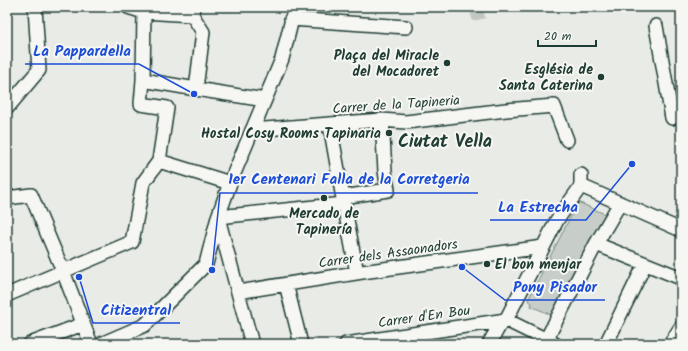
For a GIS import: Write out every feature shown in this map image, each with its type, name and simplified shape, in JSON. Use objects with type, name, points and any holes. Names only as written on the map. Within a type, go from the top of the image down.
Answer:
[{"type":"street","points":[[7,108],[39,70],[35,7]]},
{"type":"street","points":[[128,7],[144,12],[192,11],[203,32],[196,89]]},
{"type":"street","points":[[7,295],[132,242],[143,183],[159,161],[167,108],[141,104],[143,80],[144,12]]},
{"type":"street","points":[[101,344],[146,325],[206,264],[218,217],[230,183],[282,59],[293,13],[406,27]]},
{"type":"street","points":[[656,26],[672,118]]},
{"type":"street","points":[[143,80],[265,100]]},
{"type":"street","name":"Carrer de la Tapineria","points":[[252,130],[382,120],[406,122],[554,106],[568,140]]},
{"type":"street","points":[[218,217],[311,208],[388,190],[385,171],[382,120]]},
{"type":"street","points":[[330,125],[357,273]]},
{"type":"street","points":[[159,161],[230,183]]},
{"type":"street","points":[[489,344],[504,320],[556,220],[581,180],[620,203],[681,230]]},
{"type":"street","points":[[7,198],[31,195],[63,271],[91,344]]},
{"type":"street","points":[[504,320],[529,339],[550,342],[596,244],[620,203]]},
{"type":"street","points":[[218,217],[252,344]]},
{"type":"street","points":[[596,244],[681,278]]},
{"type":"street","name":"Carrer dels Assaonadors","points":[[238,292],[357,273],[543,247]]},
{"type":"street","points":[[606,344],[645,264]]},
{"type":"street","points":[[286,284],[300,344]]},
{"type":"street","name":"Carrer d'En Bou","points":[[346,344],[504,320]]},
{"type":"street","points":[[30,344],[83,324]]},
{"type":"street","points":[[670,344],[681,327]]},
{"type":"shaded area","points":[[578,202],[607,215],[554,316],[531,306],[532,303],[528,300]]},
{"type":"tunnel","points":[[476,7],[479,20]]},
{"type":"place","name":"Plaça del Miracle del Mocadoret","points":[[447,63]]},
{"type":"place","name":"Església de Santa Caterina","points":[[601,77]]},
{"type":"place","name":"La Pappardella","points":[[194,94]]},
{"type":"place","name":"Hostal Cosy Rooms Tapinaria","points":[[389,133]]},
{"type":"place","name":"La Estrecha","points":[[632,164]]},
{"type":"place","name":"Mercado de Tapinería","points":[[324,198]]},
{"type":"place","name":"El bon menjar","points":[[487,264]]},
{"type":"place","name":"Pony Pisador","points":[[462,267]]},
{"type":"place","name":"1er Centenari Falla de la Corretgeria","points":[[212,270]]},
{"type":"place","name":"Citizentral","points":[[79,277]]},
{"type":"district","name":"Ciutat Vella","points":[[445,141]]}]
